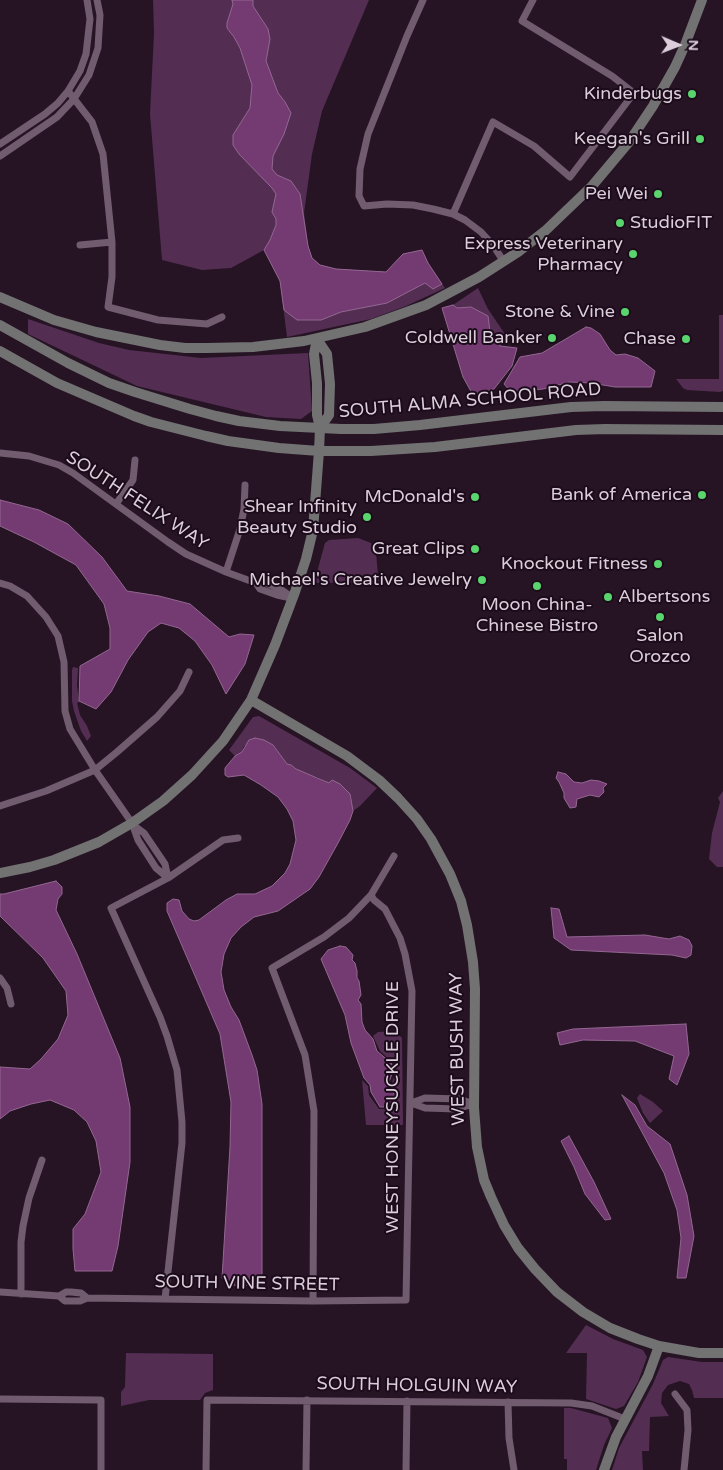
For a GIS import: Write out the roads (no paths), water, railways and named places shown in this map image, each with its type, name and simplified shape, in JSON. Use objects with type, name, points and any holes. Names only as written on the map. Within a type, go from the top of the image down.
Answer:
[{"type":"street","points":[[0,144],[45,114],[68,92],[80,71],[86,54],[90,18],[87,0]]},
{"type":"street","points":[[0,156],[57,117],[74,99],[89,75],[98,48],[100,15],[97,0]]},
{"type":"street","points":[[423,0],[368,134],[360,169],[359,196],[364,206],[387,204],[413,205],[453,214],[481,232],[493,245],[504,262]]},
{"type":"street","points":[[453,214],[493,122],[534,146],[570,177],[634,93],[612,76],[522,21],[533,0]]},
{"type":"street","points":[[0,297],[32,312],[76,327],[160,345],[185,348],[272,346],[317,339],[365,328],[426,305],[461,288],[504,262],[533,241],[592,186],[629,142],[646,118],[674,67],[702,0]]},
{"type":"street","points":[[86,54],[96,56]]},
{"type":"street","points":[[68,92],[92,122],[102,154],[112,242],[112,277],[108,307],[168,321],[207,324],[222,317]]},
{"type":"street","points":[[80,245],[112,242]]},
{"type":"street","name":"SOUTH ALMA SCHOOL ROAD","points":[[0,325],[50,354],[109,383],[190,409],[239,421],[280,426],[361,429],[400,427],[578,407],[723,407]]},
{"type":"street","points":[[0,873],[54,860],[91,845],[132,823],[163,801],[192,775],[223,741],[251,700],[293,598],[313,530],[320,428],[330,415],[330,384],[327,354],[317,339]]},
{"type":"street","points":[[0,351],[37,373],[80,394],[151,422],[228,441],[278,448],[319,452],[353,452],[402,450],[588,429],[723,430]]},
{"type":"street","name":"SOUTH FELIX WAY","points":[[0,453],[29,456],[59,466],[73,473],[186,554],[256,583],[266,583],[280,589],[293,598]]},
{"type":"street","points":[[116,504],[133,480],[135,460]]},
{"type":"street","points":[[226,572],[240,529],[244,509],[245,485]]},
{"type":"street","points":[[0,583],[10,586],[27,596],[46,617],[58,636],[64,662],[65,711],[70,729],[95,770],[132,823],[144,833],[165,864],[168,878]]},
{"type":"street","points":[[0,806],[46,791],[95,770],[157,717],[180,691],[189,672]]},
{"type":"street","name":"WEST BUSH WAY","points":[[251,700],[347,756],[391,790],[424,830],[450,874],[461,901],[472,947],[475,989],[475,1133],[484,1180],[504,1225],[526,1259],[557,1292],[583,1312],[610,1328],[659,1346],[699,1353],[723,1353]]},
{"type":"street","points":[[165,1299],[182,1143],[177,1070],[164,1027],[110,908],[168,878],[223,840],[238,838]]},
{"type":"street","points":[[313,1301],[314,1111],[305,1055],[272,968],[324,937],[348,918],[371,895],[394,856]]},
{"type":"street","name":"WEST HONEYSUCKLE DRIVE","points":[[371,895],[385,909],[400,938],[406,954],[412,991],[406,1300]]},
{"type":"street","points":[[0,978],[7,988],[11,1004]]},
{"type":"street","points":[[411,1102],[425,1108],[457,1109],[474,1104]]},
{"type":"street","points":[[21,1294],[23,1226],[29,1198],[42,1160]]},
{"type":"street","name":"SOUTH VINE STREET","points":[[0,1292],[59,1296],[65,1301],[80,1301],[87,1298],[313,1301],[406,1300]]},
{"type":"street","points":[[604,1470],[611,1448],[648,1376],[659,1346]]},
{"type":"street","points":[[675,1394],[687,1410],[687,1447],[684,1470]]},
{"type":"street","points":[[0,1399],[101,1400],[101,1470]]},
{"type":"street","name":"SOUTH HOLGUIN WAY","points":[[206,1470],[206,1400],[580,1404],[626,1419]]},
{"type":"street","points":[[306,1470],[307,1400]]},
{"type":"street","points":[[406,1470],[407,1401]]},
{"type":"street","points":[[508,1402],[509,1438],[514,1470]]},
{"type":"place","name":"Kinderbugs","points":[[692,94]]},
{"type":"place","name":"Keegan's Grill","points":[[700,139]]},
{"type":"place","name":"Pei Wei","points":[[658,194]]},
{"type":"place","name":"StudioFIT","points":[[620,223]]},
{"type":"place","name":"Express Veterinary Pharmacy","points":[[633,254]]},
{"type":"place","name":"Stone & Vine","points":[[625,312]]},
{"type":"place","name":"Coldwell Banker","points":[[552,338]]},
{"type":"place","name":"Chase","points":[[686,339]]},
{"type":"place","name":"Bank of America","points":[[702,495]]},
{"type":"place","name":"McDonald's","points":[[475,497]]},
{"type":"place","name":"Shear Infinity Beauty Studio","points":[[367,517]]},
{"type":"place","name":"Great Clips","points":[[475,549]]},
{"type":"place","name":"Knockout Fitness","points":[[658,564]]},
{"type":"place","name":"Michael's Creative Jewelry","points":[[482,580]]},
{"type":"place","name":"Moon China- Chinese Bistro","points":[[537,586]]},
{"type":"place","name":"Albertsons","points":[[608,597]]},
{"type":"place","name":"Salon Orozco","points":[[660,617]]}]
